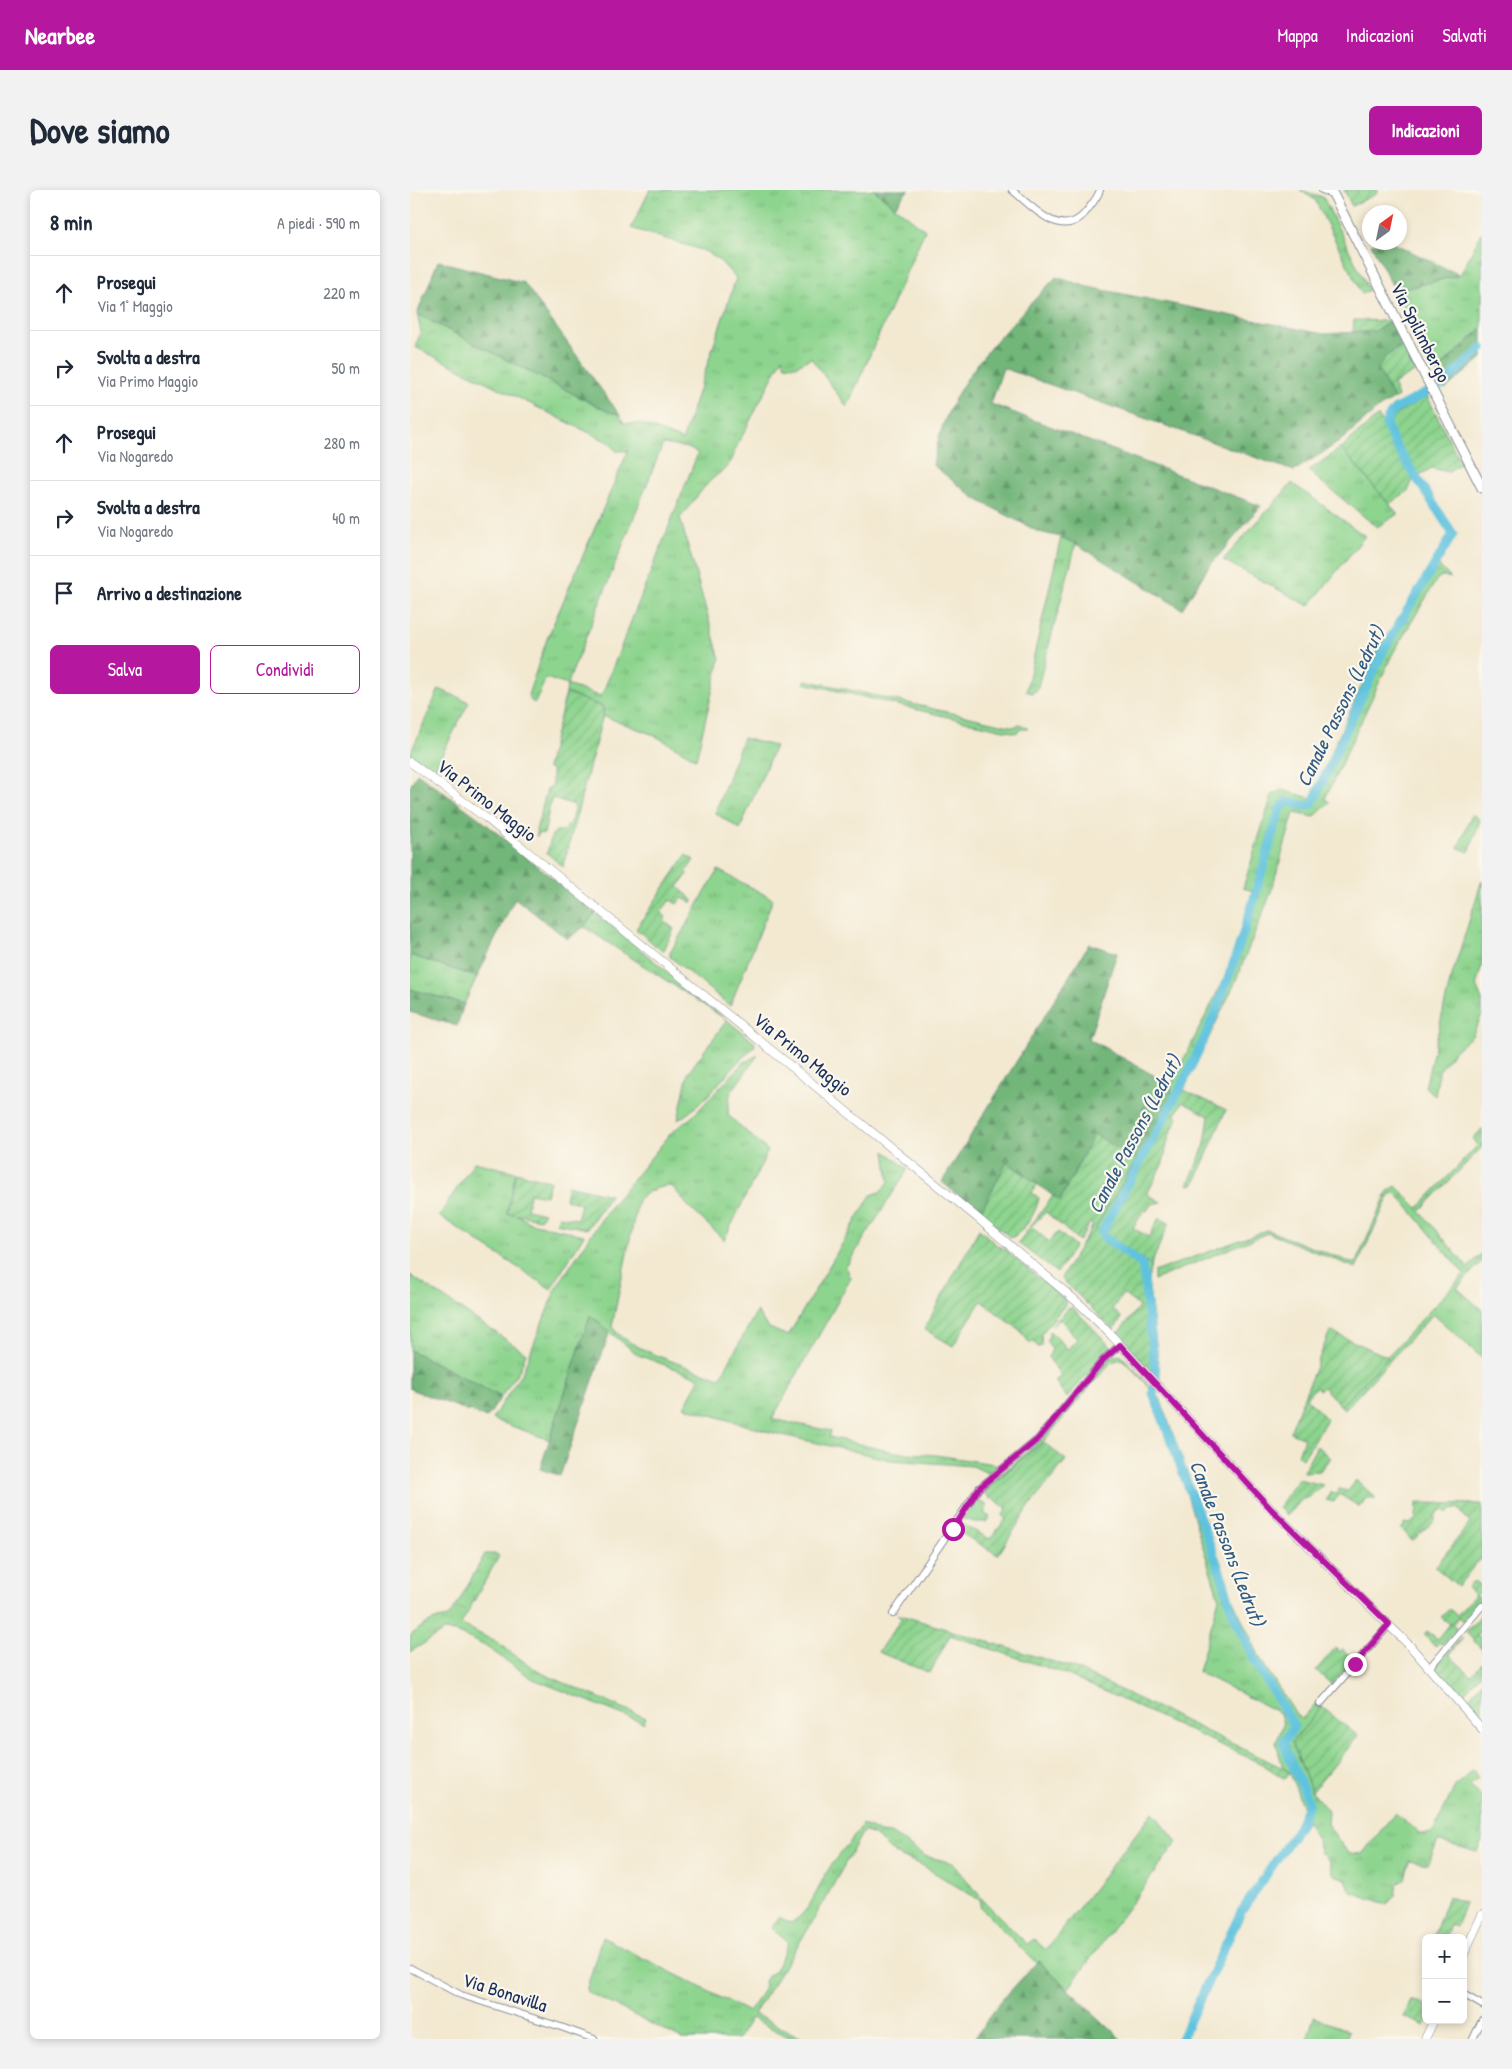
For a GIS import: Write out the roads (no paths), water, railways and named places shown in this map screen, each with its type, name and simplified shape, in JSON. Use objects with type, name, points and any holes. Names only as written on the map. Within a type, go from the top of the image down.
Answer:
[{"type":"main road","name":"Via Spilimbergo","points":[[1333,193],[1482,488]]},
{"type":"street","points":[[1012,190],[1050,221],[1071,224],[1079,220],[1097,198],[1100,190]]},
{"type":"street","points":[[1322,190],[1333,193]]},
{"type":"street","name":"Via Primo Maggio","points":[[410,762],[486,818],[1054,1281],[1120,1345],[1272,1510],[1389,1624],[1482,1730]]},
{"type":"street","points":[[893,1614],[979,1488],[1038,1439],[1103,1360],[1120,1345]]},
{"type":"street","points":[[1429,1668],[1482,1606]]},
{"type":"street","points":[[1320,1704],[1389,1624]]},
{"type":"street","points":[[1467,1947],[1482,1915]]},
{"type":"street","name":"Via Bonavilla","points":[[410,1968],[461,1995],[594,2039]]},
{"type":"street","points":[[1467,1996],[1482,2005]]},
{"type":"street","points":[[1473,2039],[1482,2020]]},
{"type":"street","points":[[1425,2039],[1432,2024]]},
{"type":"waterway","points":[[1442,385],[1482,348]]},
{"type":"waterway","name":"Canale Passons (Ledrut)","points":[[1181,2039],[1241,1912],[1298,1828],[1309,1803],[1283,1743],[1294,1726],[1256,1663],[1232,1611],[1223,1579],[1153,1393],[1156,1376],[1142,1264],[1104,1237],[1102,1232],[1166,1115],[1210,1026],[1238,949],[1280,809],[1287,802],[1308,806],[1312,804],[1384,649],[1453,534],[1394,443],[1386,425],[1388,418],[1395,409],[1426,393]]}]
